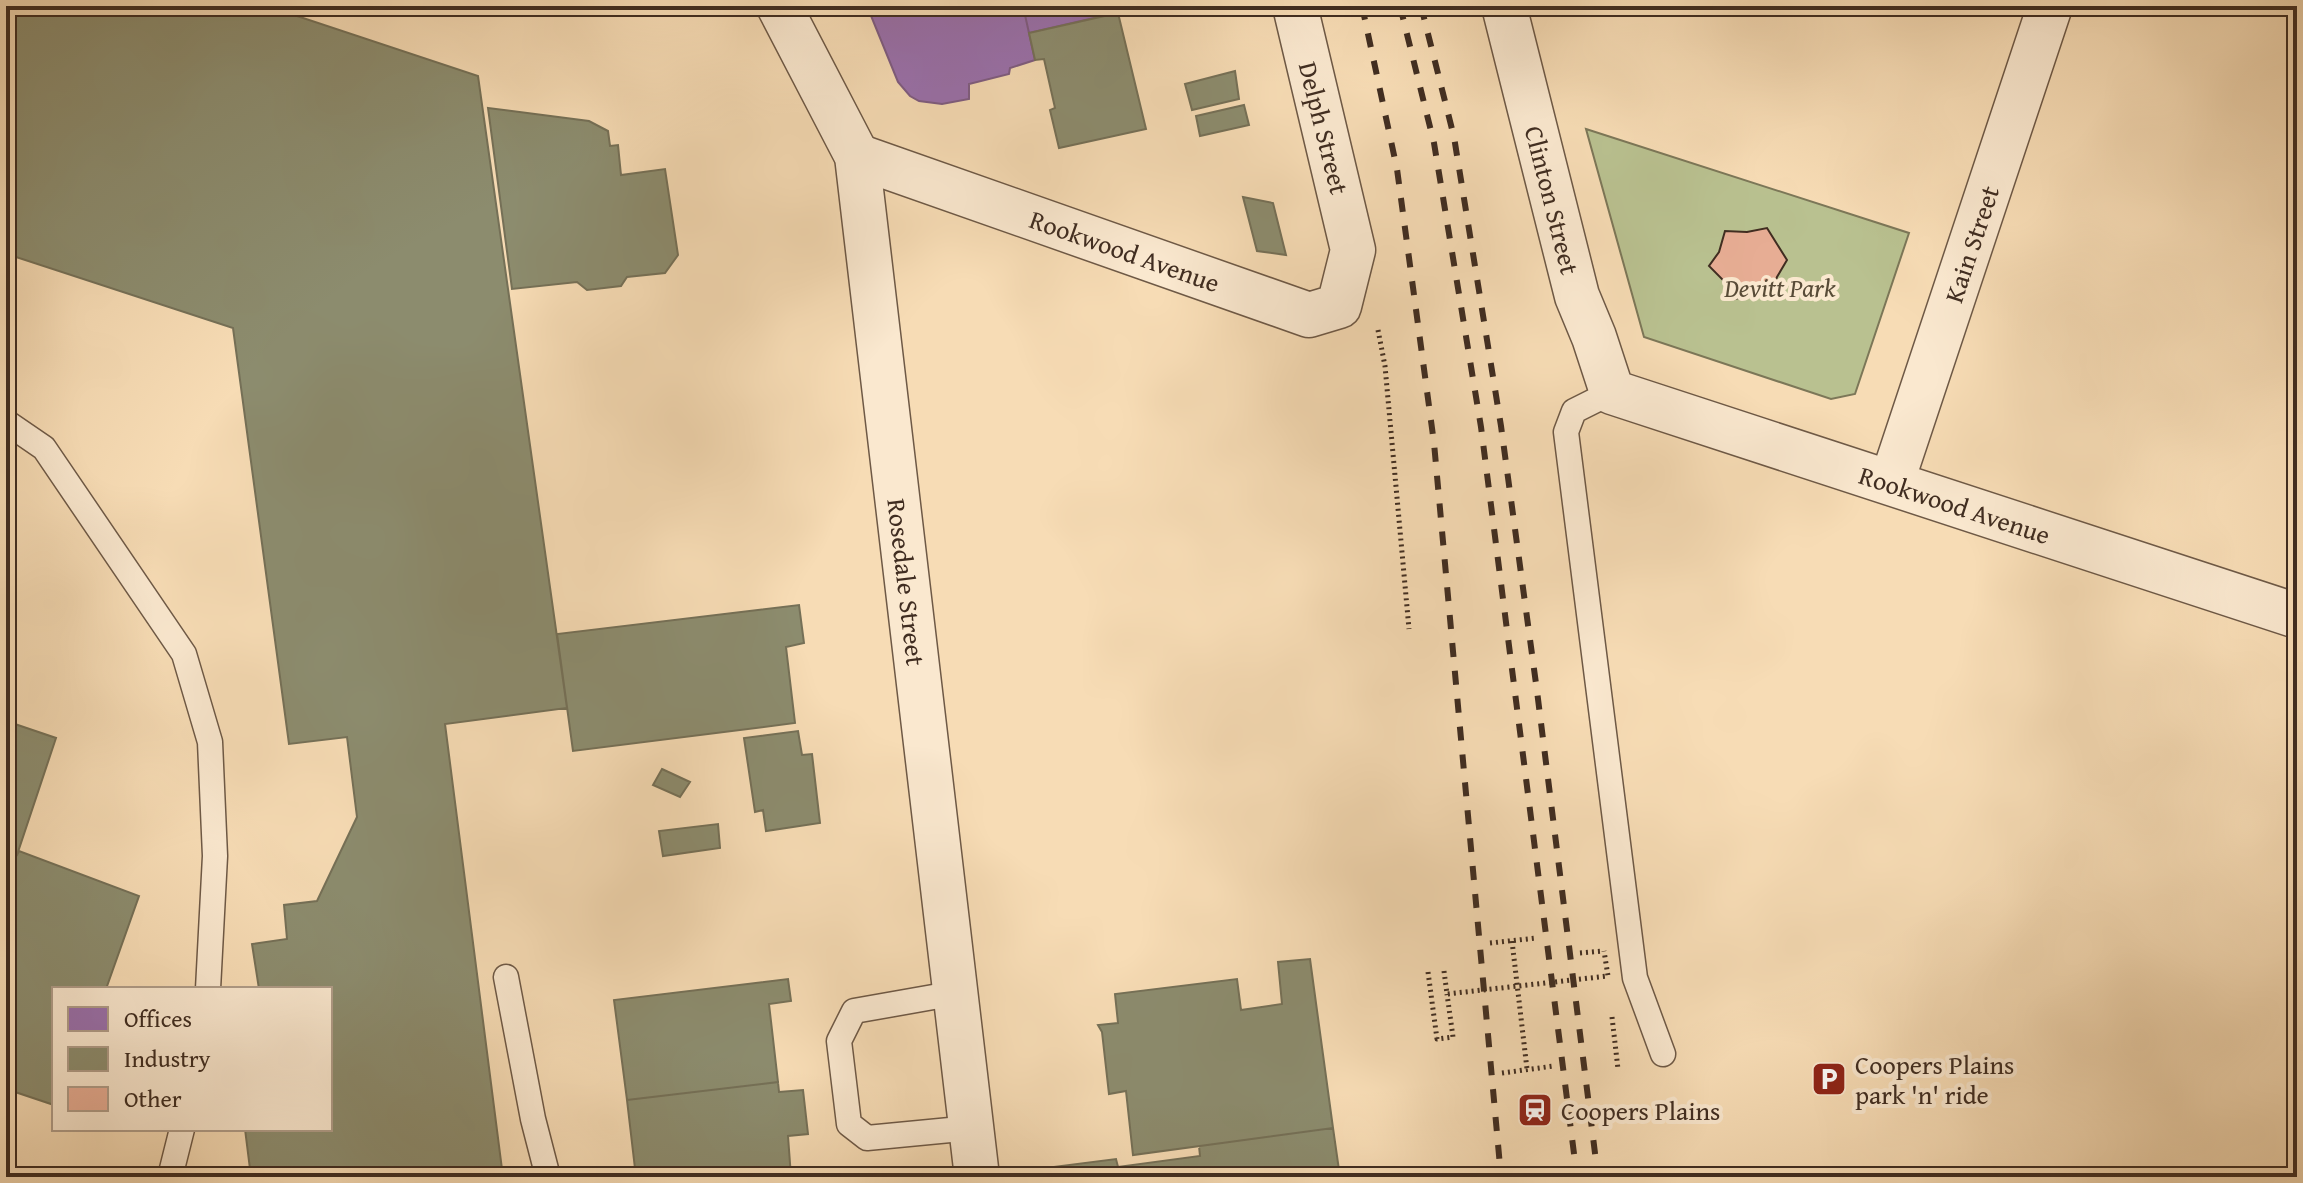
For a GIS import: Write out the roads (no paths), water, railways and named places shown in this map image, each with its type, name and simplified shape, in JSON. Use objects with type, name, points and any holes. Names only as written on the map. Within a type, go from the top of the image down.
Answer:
[{"type":"street","name":"Rosedale Street","points":[[779,6],[857,156],[977,1177]]},
{"type":"street","name":"Delph Street","points":[[1295,6],[1353,250]]},
{"type":"street","name":"Clinton Street","points":[[1504,6],[1577,296],[1612,392]]},
{"type":"street","name":"Kain Street","points":[[1892,481],[2050,6]]},
{"type":"street","name":"Rookwood Avenue","points":[[857,156],[1309,315],[1339,306],[1353,250]]},
{"type":"street","name":"Rookwood Avenue","points":[[1612,392],[1892,481],[2297,616]]},
{"type":"lane","points":[[1612,392],[1574,411],[1566,432],[1635,978],[1663,1054]]},
{"type":"lane","points":[[6,422],[44,448],[184,654],[210,742],[215,856],[208,987]]},
{"type":"lane","points":[[506,977],[533,1119],[548,1177]]},
{"type":"lane","points":[[956,993],[854,1011],[839,1041],[849,1124],[867,1138],[971,1128]]},
{"type":"lane","points":[[170,1177],[182,1131]]},
{"type":"railway","points":[[1362,6],[1397,169],[1434,443],[1501,1177]]},
{"type":"railway","points":[[1400,6],[1434,143],[1481,427],[1577,1177]]},
{"type":"railway","points":[[1421,6],[1454,137],[1501,426],[1598,1177]]},
{"type":"place","name":"Coopers Plains park 'n' ride","points":[[1829,1079]]},
{"type":"place","name":"Coopers Plains","points":[[1535,1110]]},
{"type":"park label","name":"Devitt Park","points":[[1780,287]]}]
